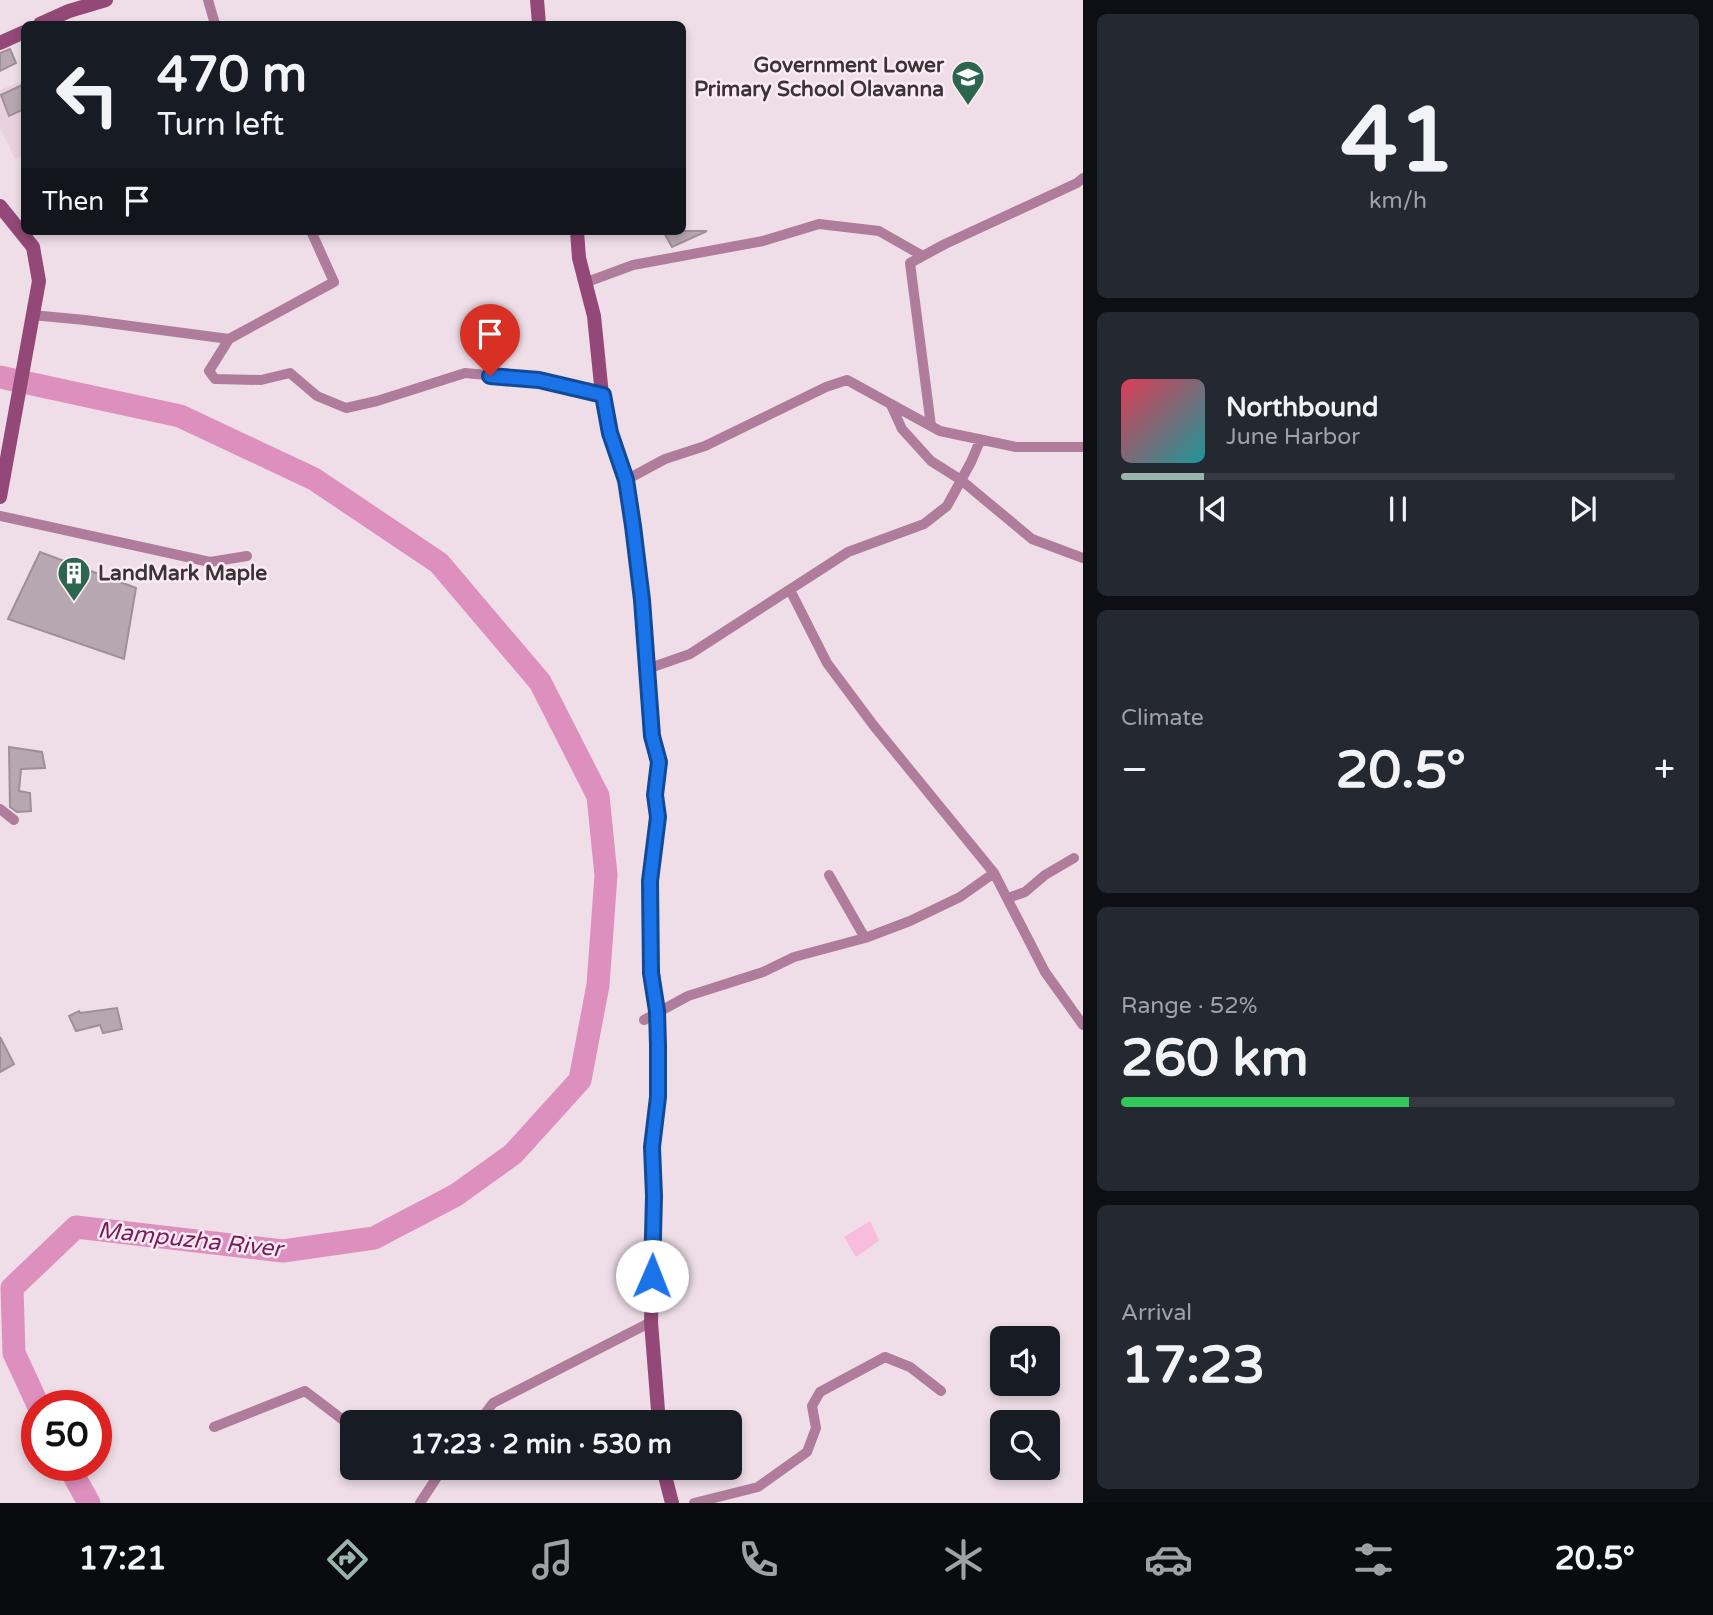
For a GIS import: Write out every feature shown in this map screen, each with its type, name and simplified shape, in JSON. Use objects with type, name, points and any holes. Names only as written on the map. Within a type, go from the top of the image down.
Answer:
[{"type":"main road","points":[[47,21],[106,0]]},
{"type":"main road","points":[[537,0],[539,21]]},
{"type":"main road","points":[[0,43],[21,33]]},
{"type":"main road","points":[[0,206],[21,232]]},
{"type":"main road","points":[[0,497],[3,458],[11,433],[39,281],[33,247],[23,235]]},
{"type":"main road","points":[[577,235],[579,258],[594,316],[610,433],[626,480],[637,556],[652,736],[659,762],[655,795],[658,817],[650,881],[651,973],[657,1011],[658,1097],[652,1147],[654,1196],[651,1322],[658,1410]]},
{"type":"main road","points":[[666,1480],[672,1503]]},
{"type":"street","points":[[208,0],[214,21]]},
{"type":"street","points":[[931,426],[910,263],[1083,178]]},
{"type":"street","points":[[587,282],[633,265],[763,242],[819,224],[879,231],[923,256]]},
{"type":"street","points":[[313,235],[334,282],[229,339],[209,371],[215,379],[261,380],[290,373],[317,396],[346,408],[465,373],[539,380],[603,395]]},
{"type":"street","points":[[32,315],[229,339]]},
{"type":"street","points":[[626,480],[665,459],[705,446],[826,387],[847,380],[940,431],[1016,447],[1083,447]]},
{"type":"street","points":[[891,404],[902,429],[931,461],[961,480],[1032,540],[1083,558]]},
{"type":"street","points":[[647,669],[690,654],[848,551],[925,524],[947,506],[979,441]]},
{"type":"street","points":[[0,516],[210,562],[247,556]]},
{"type":"street","points":[[790,590],[827,663],[874,726],[994,873],[1045,972],[1083,1025]]},
{"type":"street","points":[[0,809],[14,820]]},
{"type":"street","points":[[1008,898],[1025,892],[1045,875],[1074,858]]},
{"type":"street","points":[[644,1020],[688,996],[763,972],[794,957],[865,938],[910,921],[960,897],[994,873]]},
{"type":"street","points":[[829,876],[865,938]]},
{"type":"street","points":[[488,1410],[493,1404],[651,1322]]},
{"type":"street","points":[[694,1503],[758,1487],[807,1452],[816,1428],[812,1406],[820,1392],[885,1357],[910,1367],[941,1391]]},
{"type":"street","points":[[215,1427],[305,1391],[340,1418]]},
{"type":"street","points":[[420,1503],[434,1480]]},
{"type":"shaded area","points":[[21,81],[21,156],[15,159],[0,128],[0,90]]},
{"type":"shaded area","points":[[870,1221],[879,1241],[856,1257],[844,1237]]},
{"type":"building","points":[[10,49],[16,63],[0,71],[0,53]]},
{"type":"building","points":[[21,85],[21,110],[9,116],[1,95]]},
{"type":"building","points":[[707,231],[672,247],[665,235]]},
{"type":"building","name":"LandMark Maple","points":[[40,552],[136,588],[124,659],[8,619]]},
{"type":"building","points":[[9,747],[42,752],[45,768],[21,769],[19,791],[30,793],[31,811],[17,812],[10,807]]},
{"type":"building","points":[[117,1008],[122,1029],[103,1033],[100,1025],[76,1031],[69,1016],[79,1011]]},
{"type":"building","points":[[0,1037],[14,1064],[0,1072]]},
{"type":"waterway","name":"Mampuzha River","points":[[0,377],[180,416],[314,479],[439,563],[540,682],[598,796],[606,875],[598,985],[580,1080],[513,1154],[456,1195],[374,1238],[283,1251],[76,1227],[12,1288],[14,1353],[31,1390]]},
{"type":"waterway","name":"Mampuzha River","points":[[77,1481],[89,1503]]},
{"type":"place","name":"Government Lower Primary School Olavanna","points":[[968,107]]},
{"type":"place","name":"LandMark Maple","points":[[74,603]]},
{"type":"route","points":[[490,376],[539,380],[603,395],[610,433],[626,480],[642,600],[652,736],[659,762],[655,795],[658,817],[650,881],[651,973],[657,1011],[658,1045],[658,1097],[652,1147],[652,1276]]}]
